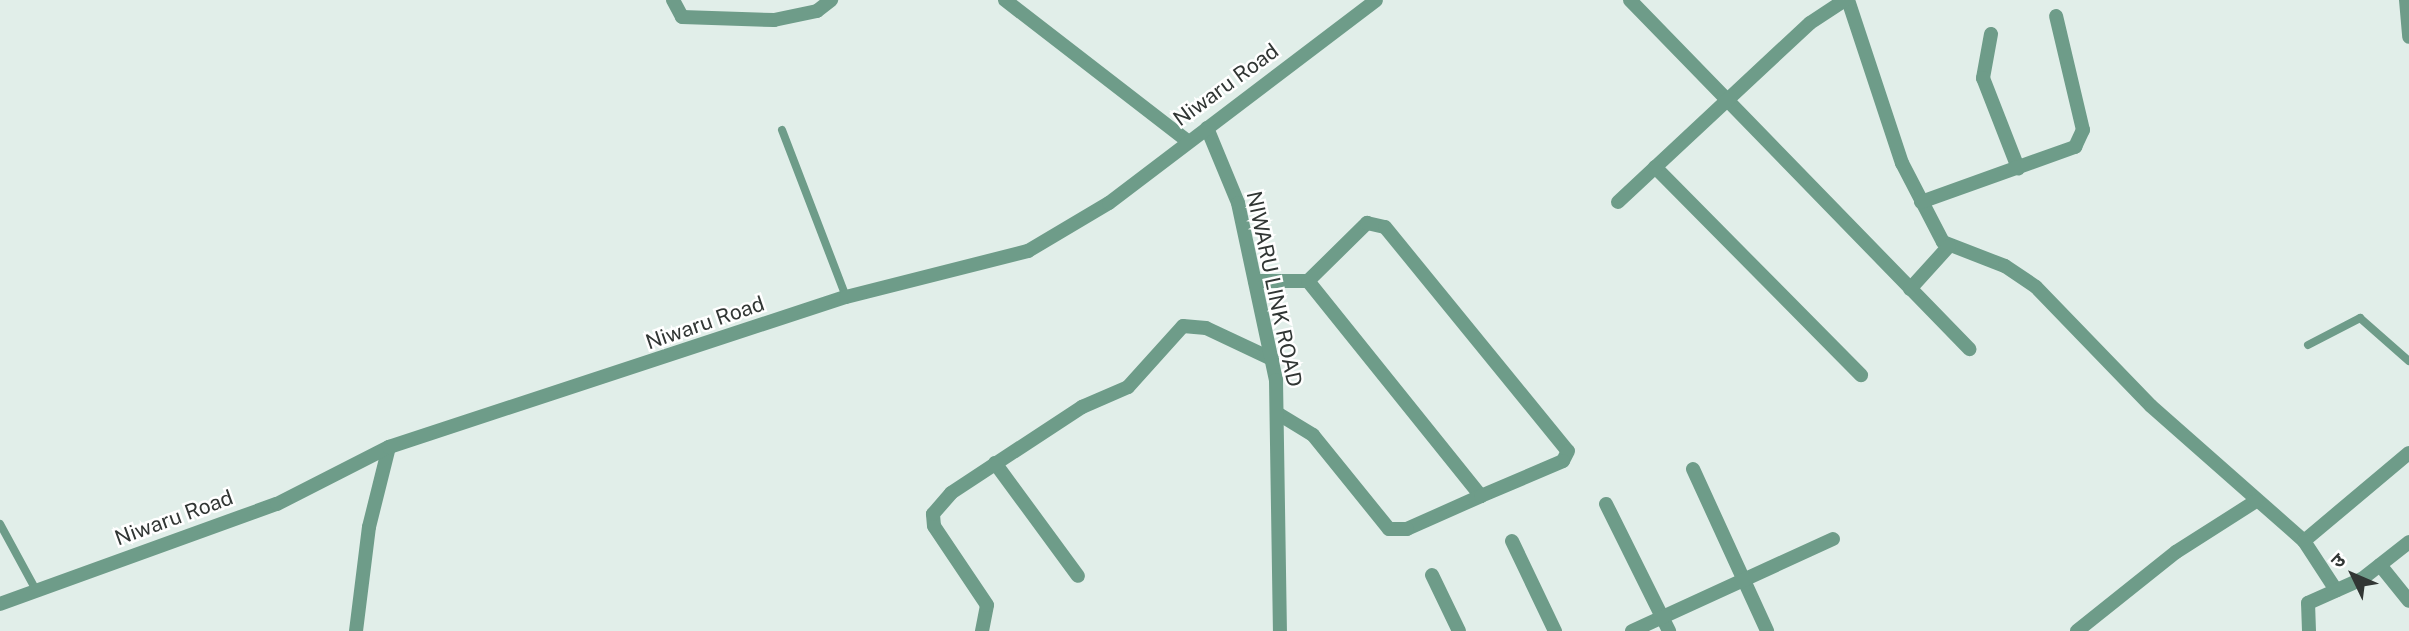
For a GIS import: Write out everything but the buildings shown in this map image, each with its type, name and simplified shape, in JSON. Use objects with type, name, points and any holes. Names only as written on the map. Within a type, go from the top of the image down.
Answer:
[{"type":"street","points":[[673,0],[682,17],[774,20],[817,11],[831,0]]},
{"type":"street","points":[[1005,0],[1186,140]]},
{"type":"street","name":"Niwaru Road","points":[[0,604],[276,503],[389,447],[846,297],[1028,251],[1109,203],[1186,140],[1207,128],[1376,0]]},
{"type":"street","points":[[1630,0],[1969,349]]},
{"type":"street","points":[[1618,202],[1810,23],[1847,0],[1921,202],[1949,246],[2004,266],[2036,287],[2151,406],[2304,541],[2336,590]]},
{"type":"street","points":[[2406,0],[2409,37]]},
{"type":"street","points":[[1921,202],[2075,148],[2083,131],[2056,16]]},
{"type":"street","points":[[1992,34],[1983,78],[2018,168]]},
{"type":"street","name":"NIWARU LINK ROAD","points":[[1207,128],[1238,202],[1272,359],[1277,413],[1280,631]]},
{"type":"street","points":[[1655,167],[1861,375]]},
{"type":"street","points":[[1255,281],[1308,281],[1367,223],[1385,227],[1568,451],[1563,461],[1407,529],[1390,529],[1313,435],[1277,413]]},
{"type":"street","points":[[1910,289],[1949,246]]},
{"type":"street","points":[[1308,281],[1481,496]]},
{"type":"street","points":[[982,631],[987,605],[934,526],[933,514],[951,493],[1082,407],[1128,387],[1183,326],[1206,328],[1272,359]]},
{"type":"street","points":[[356,631],[369,527],[389,447]]},
{"type":"street","points":[[2304,541],[2409,453]]},
{"type":"street","points":[[996,463],[1078,576]]},
{"type":"street","points":[[1693,469],[1767,631]]},
{"type":"street","points":[[2077,631],[2176,552],[2256,501]]},
{"type":"street","points":[[1606,504],[1669,631]]},
{"type":"street","points":[[1632,631],[1833,539]]},
{"type":"street","points":[[1512,541],[1555,631]]},
{"type":"street","points":[[2309,631],[2308,603],[2380,565],[2409,542]]},
{"type":"street","points":[[2380,565],[2409,601]]},
{"type":"street","points":[[1432,575],[1459,631]]},
{"type":"lane","points":[[782,130],[846,297]]},
{"type":"lane","points":[[2308,345],[2360,318],[2409,361]]},
{"type":"lane","points":[[0,524],[36,590]]}]
